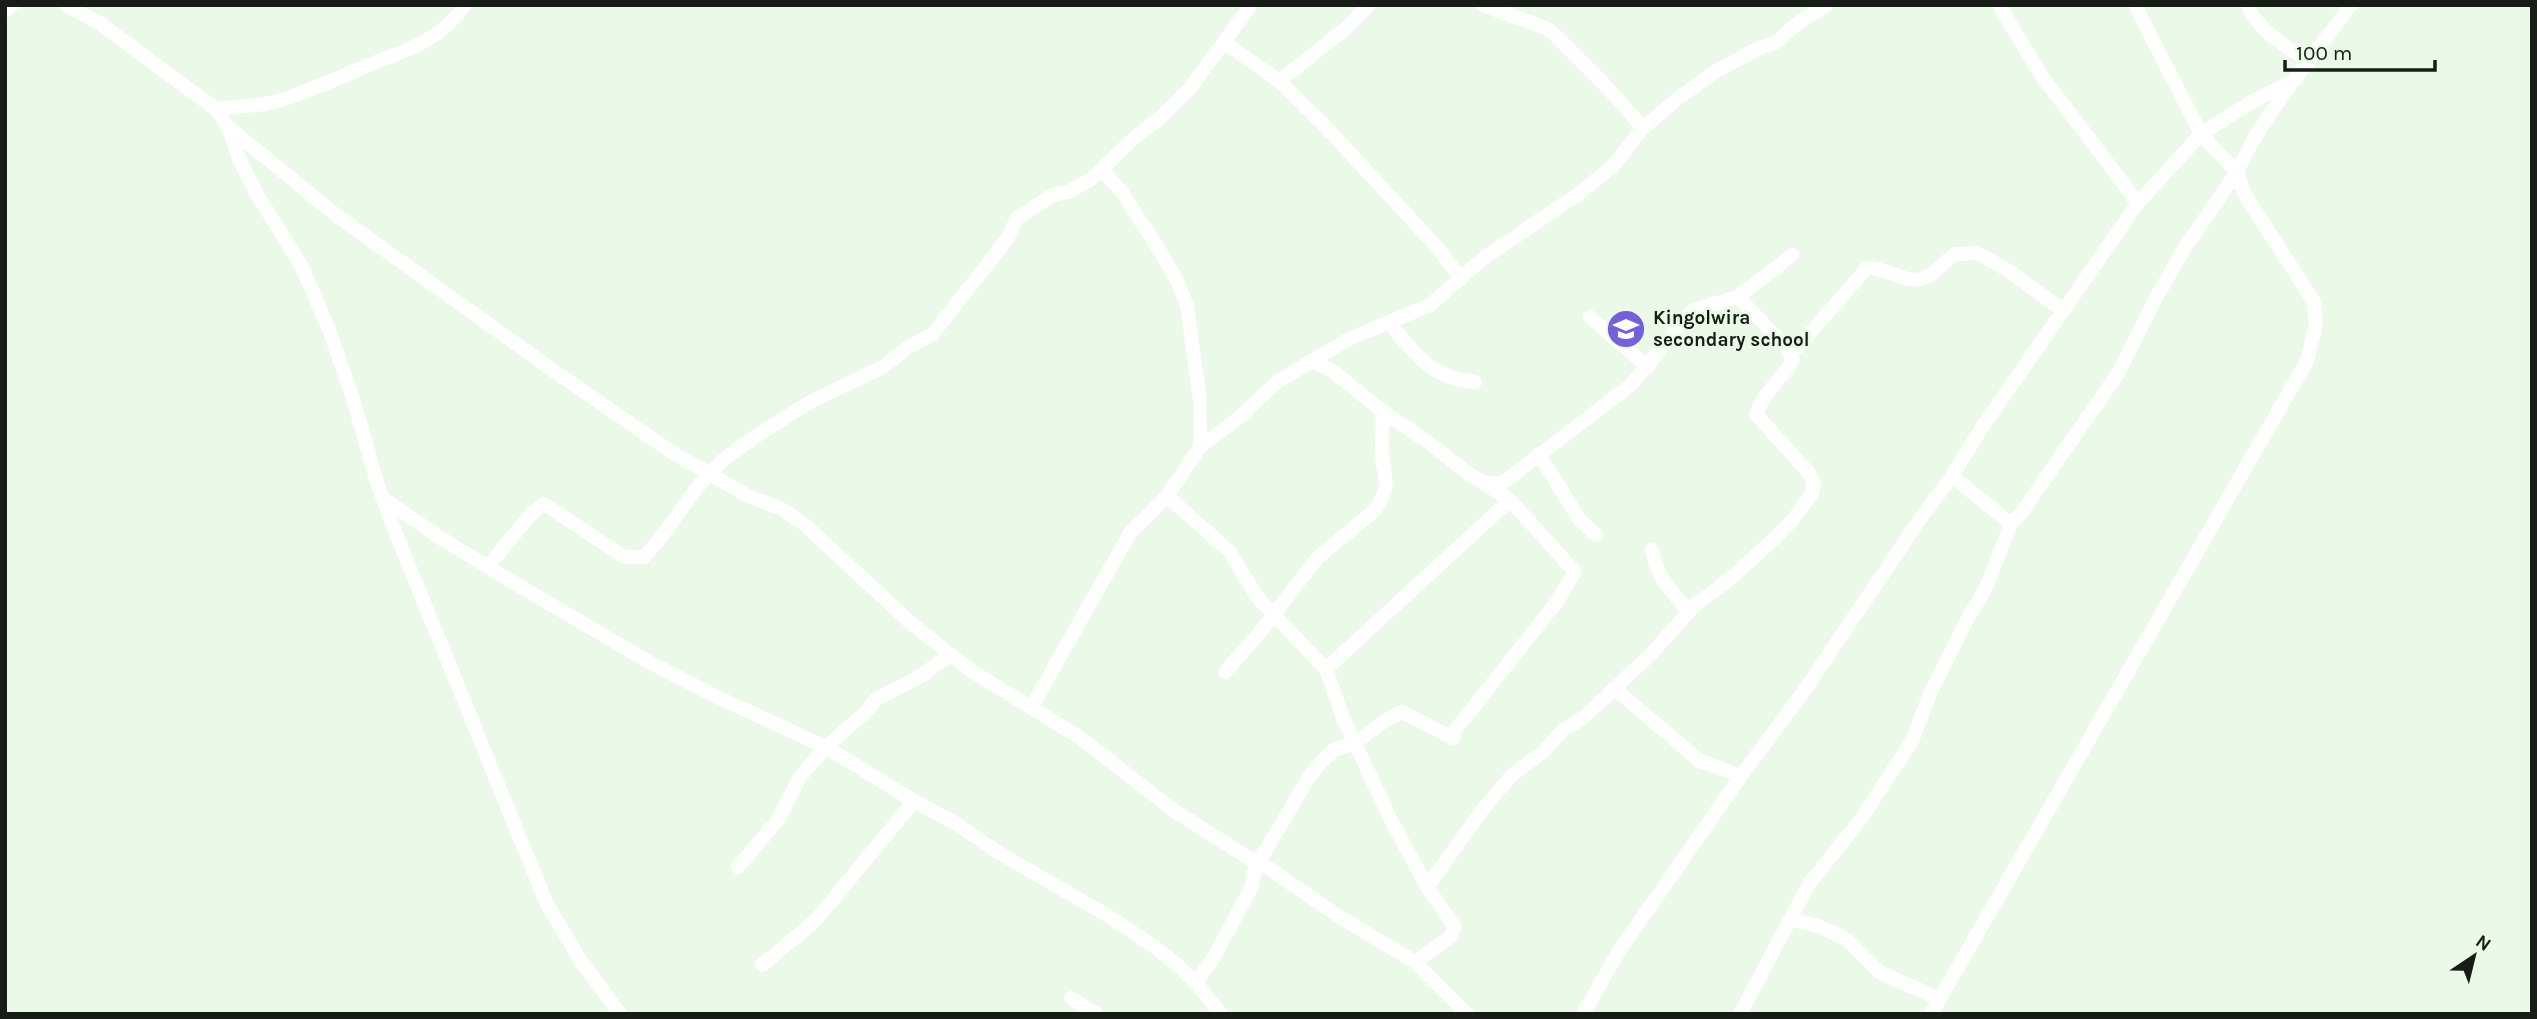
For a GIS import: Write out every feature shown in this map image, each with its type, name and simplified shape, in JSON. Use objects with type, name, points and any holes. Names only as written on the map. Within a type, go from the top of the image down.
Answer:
[{"type":"street","points":[[5,10],[12,5]]},
{"type":"street","points":[[66,5],[99,23],[216,109],[228,126],[336,215],[554,371],[708,474],[756,500],[780,508],[804,524],[912,624],[970,670],[1079,737],[1176,812],[1250,859],[1257,860],[1348,922],[1415,962],[1467,1014]]},
{"type":"street","points":[[216,109],[282,100],[390,58],[434,38],[465,5]]},
{"type":"street","points":[[488,566],[532,513],[544,504],[624,557],[644,557],[659,542],[708,474],[723,460],[810,402],[883,367],[907,348],[933,334],[1007,239],[1017,218],[1053,195],[1068,192],[1090,180],[1180,100],[1251,5]]},
{"type":"street","points":[[1279,81],[1344,30],[1369,5]]},
{"type":"street","points":[[1482,5],[1546,28],[1554,34],[1643,128]]},
{"type":"street","points":[[1031,708],[1130,533],[1167,496],[1200,447],[1241,416],[1277,382],[1349,339],[1391,324],[1430,305],[1485,257],[1577,195],[1613,166],[1643,128],[1677,99],[1715,72],[1759,48],[1775,43],[1799,22],[1827,5]]},
{"type":"street","points":[[2017,5],[2001,10],[2041,75],[2138,203]]},
{"type":"street","points":[[1931,1014],[2309,354],[2316,325],[2314,302],[2245,195],[2237,172],[2201,134],[2135,5]]},
{"type":"street","points":[[2247,5],[2255,19],[2309,62]]},
{"type":"street","points":[[1740,1014],[1808,884],[1861,819],[1912,741],[1930,694],[1985,590],[2011,524],[2039,489],[2119,372],[2157,296],[2186,246],[2237,172],[2263,125],[2351,5]]},
{"type":"street","points":[[1224,41],[1279,81],[1325,126],[1436,246],[1461,279]]},
{"type":"street","points":[[1583,1014],[1619,951],[1741,776],[1802,694],[2138,203],[2201,134],[2255,100],[2296,80]]},
{"type":"street","points":[[228,126],[240,160],[258,196],[301,265],[330,332],[377,482],[546,902],[579,958],[620,1014]]},
{"type":"street","points":[[1102,170],[1121,191],[1160,251],[1177,280],[1187,306],[1200,400],[1200,447]]},
{"type":"street","points":[[1786,347],[1797,348],[1867,268],[1917,281],[1933,274],[1955,254],[1962,253],[1978,253],[2009,271],[2064,311]]},
{"type":"street","points":[[1483,482],[1500,484],[1631,385],[1693,310],[1738,297],[1792,255]]},
{"type":"street","points":[[1427,887],[1483,808],[1512,775],[1544,751],[1563,730],[1583,718],[1650,655],[1688,611],[1730,579],[1775,538],[1793,520],[1812,493],[1814,483],[1808,472],[1756,414],[1763,399],[1793,361],[1786,347],[1738,297]]},
{"type":"street","points":[[1590,317],[1648,367]]},
{"type":"street","points":[[1391,324],[1433,369],[1455,380],[1475,382]]},
{"type":"street","points":[[1196,983],[1214,957],[1251,888],[1257,860],[1322,761],[1334,750],[1355,743],[1386,720],[1402,712],[1453,738],[1456,729],[1570,583],[1574,570],[1510,500],[1382,411],[1334,372],[1313,361]]},
{"type":"street","points":[[1225,672],[1317,558],[1378,506],[1387,480],[1382,452],[1382,411]]},
{"type":"street","points":[[1539,454],[1579,519],[1596,535]]},
{"type":"street","points":[[1952,476],[2011,524]]},
{"type":"street","points":[[1167,496],[1229,551],[1258,597],[1326,669],[1343,718],[1390,818],[1427,887],[1455,926],[1450,937],[1415,962]]},
{"type":"street","points":[[384,499],[439,537],[647,661],[717,697],[826,747],[955,823],[999,853],[1105,914],[1152,945],[1196,983],[1221,1014]]},
{"type":"street","points":[[1326,669],[1510,500]]},
{"type":"street","points":[[1652,551],[1662,580],[1688,611]]},
{"type":"street","points":[[738,867],[778,820],[800,777],[826,747],[868,710],[875,700],[920,676],[951,654]]},
{"type":"street","points":[[1614,688],[1700,761],[1741,776]]},
{"type":"street","points":[[762,965],[815,921],[914,801]]},
{"type":"street","points":[[1792,919],[1821,927],[1846,939],[1879,972],[1940,999]]},
{"type":"street","points":[[1071,998],[1096,1014]]},
{"type":"place","name":"Kingolwira secondary school","points":[[1626,329]]}]
